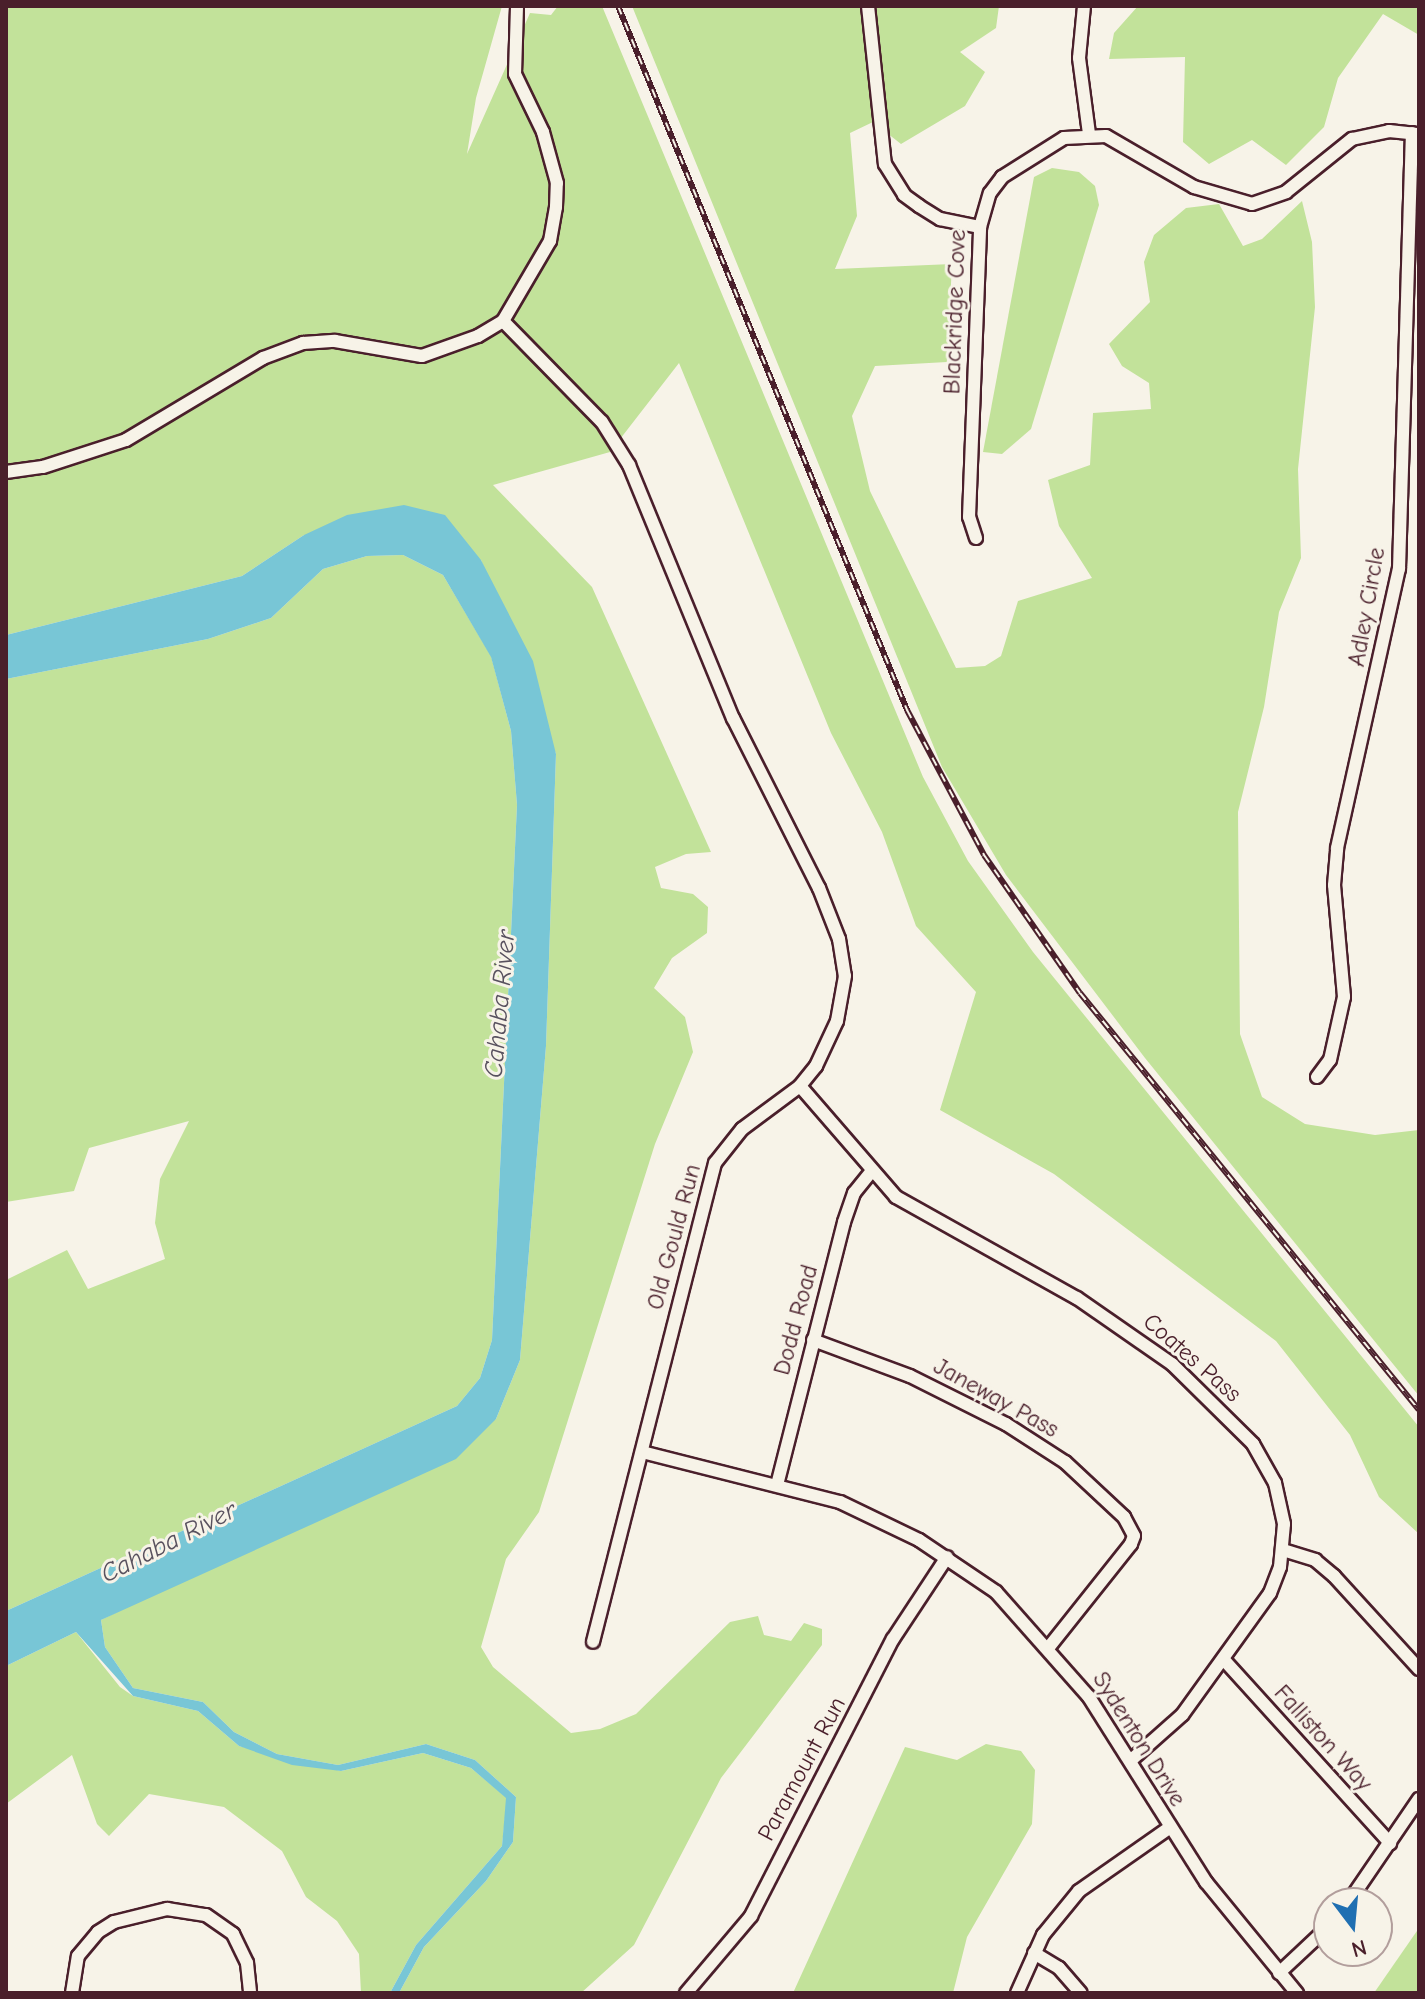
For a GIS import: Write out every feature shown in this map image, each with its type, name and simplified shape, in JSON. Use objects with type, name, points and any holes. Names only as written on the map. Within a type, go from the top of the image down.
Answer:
[{"type":"street","points":[[6,472],[43,467],[126,440],[263,358],[303,343],[335,341],[422,356],[503,321],[550,241],[556,207],[557,183],[543,132],[515,74],[517,6]]},
{"type":"street","points":[[868,6],[885,164],[904,195],[919,206],[940,219],[980,227]]},
{"type":"street","points":[[1084,6],[1079,69],[1089,134],[1121,142],[1194,187],[1252,204],[1286,192],[1352,139],[1389,131],[1416,134]]},
{"type":"street","name":"Blackridge Cove","points":[[976,538],[969,517],[980,227],[990,193],[1018,163],[1064,138],[1089,134]]},
{"type":"street","name":"Adley Circle","points":[[1317,1077],[1330,1060],[1344,997],[1334,885],[1337,848],[1399,569],[1416,134]]},
{"type":"street","name":"Old Gould Run","points":[[503,321],[602,422],[629,465],[733,718],[819,888],[844,960],[844,998],[829,1045],[800,1086],[742,1129],[715,1163],[593,1642]]},
{"type":"street","name":"Coates Pass","points":[[800,1086],[870,1173],[932,1221],[1077,1298],[1172,1364],[1230,1419],[1262,1459],[1282,1507],[1283,1550],[1266,1600],[1225,1661],[1162,1737],[1130,1761]]},
{"type":"street","name":"Dodd Road","points":[[777,1485],[854,1193],[870,1173]]},
{"type":"street","name":"Janeway Pass","points":[[813,1340],[910,1376],[1006,1424],[1065,1462],[1124,1517],[1134,1536],[1131,1544],[1049,1647]]},
{"type":"street","name":"Sydenton Drive","points":[[642,1452],[840,1502],[947,1557],[996,1592],[1049,1647],[1130,1761],[1169,1828],[1297,1993]]},
{"type":"street","points":[[1283,1550],[1315,1560],[1334,1576],[1419,1669]]},
{"type":"street","name":"Paramount Run","points":[[686,1993],[751,1916],[893,1639],[947,1557]]},
{"type":"street","name":"Falliston Way","points":[[1225,1661],[1390,1843]]},
{"type":"street","points":[[1359,1887],[1419,1799]]},
{"type":"street","points":[[1017,1993],[1034,1953],[1079,1891],[1169,1828]]},
{"type":"street","points":[[72,1993],[78,1956],[98,1932],[114,1922],[167,1909],[206,1915],[233,1934],[247,1963],[250,1993]]},
{"type":"street","points":[[1279,1973],[1313,1941]]},
{"type":"street","points":[[1034,1953],[1059,1968],[1081,1993]]},
{"type":"green space","points":[[6,6],[502,6],[476,98],[467,154],[530,13],[551,15],[558,6],[602,6],[923,777],[968,861],[1033,952],[1419,1427],[1419,1534],[1379,1497],[1350,1435],[1276,1341],[1054,1174],[940,1110],[976,992],[916,926],[882,832],[831,733],[679,363],[610,452],[493,485],[592,587],[711,852],[686,854],[655,867],[661,888],[693,894],[708,907],[707,933],[672,958],[654,988],[685,1017],[693,1052],[655,1144],[539,1512],[506,1559],[481,1647],[493,1667],[571,1733],[600,1729],[636,1714],[730,1622],[758,1616],[764,1635],[791,1641],[804,1623],[822,1629],[822,1645],[721,1778],[634,1945],[581,1993],[399,1993],[424,1947],[486,1881],[513,1842],[516,1797],[475,1760],[426,1744],[338,1765],[277,1754],[234,1732],[203,1702],[133,1688],[105,1647],[101,1620],[496,1419],[520,1360],[546,1046],[556,754],[481,560],[304,535],[242,576],[6,635]]},
{"type":"green space","points":[[632,6],[999,6],[996,28],[960,52],[985,72],[965,106],[901,144],[873,122],[850,133],[857,216],[835,269],[952,264],[947,362],[875,366],[852,416],[870,491],[956,668],[985,666],[1001,656],[1018,601],[1092,578],[1059,526],[1048,480],[1090,465],[1093,413],[1151,409],[1149,383],[1122,366],[1109,344],[1150,302],[1144,262],[1154,235],[1186,208],[1219,204],[1243,246],[1262,239],[1302,201],[1312,242],[1315,307],[1298,469],[1301,558],[1279,612],[1264,707],[1238,812],[1240,1034],[1262,1097],[1305,1124],[1375,1135],[1419,1130],[1419,1396],[1145,1058],[1006,875],[942,767]]},
{"type":"green space","points":[[1138,6],[1419,6],[1419,35],[1383,14],[1338,78],[1324,127],[1286,165],[1252,140],[1209,164],[1183,142],[1185,57],[1109,59],[1114,33]]},
{"type":"green space","points":[[1052,168],[1079,172],[1095,186],[1099,205],[1031,429],[1002,454],[983,452],[1034,177]]},
{"type":"green space","points":[[403,555],[443,575],[491,656],[511,731],[517,805],[492,1340],[480,1378],[457,1406],[6,1611],[6,1280],[67,1250],[88,1289],[165,1259],[155,1223],[160,1179],[189,1121],[89,1148],[74,1191],[6,1202],[6,679],[208,639],[271,618],[323,569],[367,556]]},
{"type":"green space","points":[[76,1632],[120,1687],[133,1696],[198,1711],[239,1746],[341,1771],[423,1753],[471,1768],[507,1798],[502,1846],[416,1945],[390,1993],[361,1993],[359,1954],[337,1921],[306,1897],[282,1851],[224,1807],[149,1794],[109,1836],[97,1824],[72,1755],[6,1804],[6,1666]]},
{"type":"green space","points":[[986,1744],[1021,1751],[1035,1770],[1032,1824],[967,1937],[953,1993],[793,1993],[905,1747],[957,1760]]},
{"type":"green space","points":[[1419,1928],[1419,1993],[1374,1993]]},
{"type":"water","name":"Cahaba River","points":[[404,505],[445,515],[481,560],[533,661],[556,754],[546,1046],[520,1360],[496,1419],[456,1459],[101,1620],[105,1647],[133,1688],[203,1702],[234,1732],[277,1754],[338,1765],[426,1744],[475,1760],[516,1797],[513,1842],[486,1881],[424,1947],[399,1993],[390,1993],[416,1945],[502,1846],[506,1798],[471,1768],[423,1753],[341,1771],[292,1765],[239,1746],[198,1711],[133,1696],[76,1632],[6,1666],[6,1611],[457,1406],[480,1378],[492,1340],[517,805],[511,731],[491,657],[443,575],[403,555],[367,556],[323,569],[271,618],[208,639],[6,679],[6,635],[242,576],[304,535],[347,515]]},
{"type":"railway","points":[[618,6],[907,710],[984,855],[1080,993],[1419,1410]]}]
